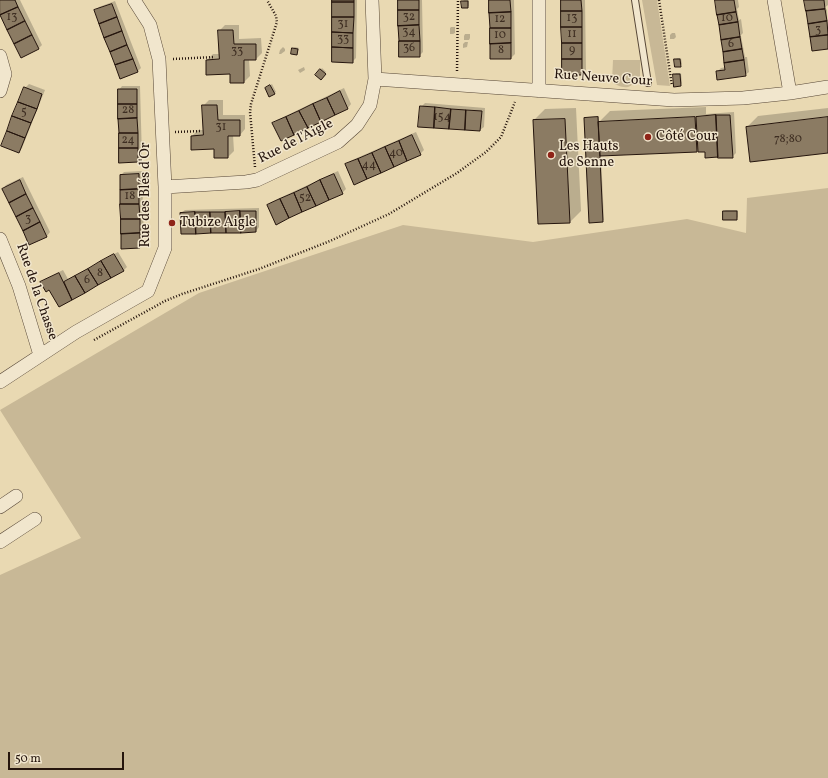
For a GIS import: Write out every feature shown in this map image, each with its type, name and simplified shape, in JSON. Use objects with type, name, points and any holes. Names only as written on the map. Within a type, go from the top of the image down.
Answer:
[{"type":"street","name":"Rue des Blés d'Or","points":[[0,382],[76,332],[148,291],[165,248],[165,187],[159,59],[150,25],[134,0]]},
{"type":"street","name":"Rue de l'Aigle","points":[[165,187],[257,180],[338,142],[358,125],[370,105],[375,79],[372,0]]},
{"type":"street","points":[[538,91],[539,0]]},
{"type":"street","points":[[774,0],[790,93]]},
{"type":"street","points":[[0,56],[5,74],[0,91]]},
{"type":"street","name":"Rue Neuve Cour","points":[[375,79],[674,100],[736,98],[790,93],[828,87]]},
{"type":"street","name":"Rue de la Chasse","points":[[0,239],[20,286],[40,355]]},
{"type":"street","points":[[0,507],[16,496]]},
{"type":"street","points":[[0,542],[35,519]]},
{"type":"lane","points":[[635,0],[648,83]]},
{"type":"path","points":[[255,167],[250,112],[251,104],[276,22],[276,16],[267,0]]},
{"type":"path","points":[[457,84],[458,0]]},
{"type":"path","points":[[659,0],[674,100]]},
{"type":"path","points":[[171,59],[215,57]]},
{"type":"path","points":[[76,332],[89,342],[165,301],[258,269],[330,241],[389,214],[457,173],[486,152],[502,137],[521,89]]},
{"type":"path","points":[[174,132],[200,131]]},
{"type":"shaded area","points":[[642,0],[657,0],[670,86],[657,85]]},
{"type":"shaded area","points":[[613,60],[640,60],[640,82],[635,82],[626,87],[619,86],[612,82]]},
{"type":"shaded area","points":[[828,188],[828,778],[0,778],[0,575],[81,538],[0,410],[199,293],[403,225],[533,242],[687,219],[746,233],[747,198]]},
{"type":"building","points":[[0,0],[15,0],[18,7],[0,15]]},
{"type":"building","points":[[332,0],[354,0],[354,2],[332,2]]},
{"type":"building","points":[[398,0],[419,0],[419,10],[398,10]]},
{"type":"building","points":[[489,0],[510,0],[511,12],[489,13]]},
{"type":"building","points":[[561,0],[581,0],[582,11],[561,11]]},
{"type":"building","points":[[715,0],[734,0],[736,12],[717,15]]},
{"type":"building","points":[[804,0],[824,0],[825,9],[806,11]]},
{"type":"building","points":[[461,1],[468,1],[468,8],[462,8]]},
{"type":"building","points":[[332,2],[354,2],[354,17],[332,17]]},
{"type":"building","points":[[112,4],[117,17],[99,24],[94,10]]},
{"type":"building","points":[[18,7],[25,21],[7,30],[0,15]]},
{"type":"building","points":[[825,9],[827,21],[808,24],[806,11]]},
{"type":"building","points":[[398,10],[419,10],[419,25],[398,26]]},
{"type":"building","points":[[561,11],[582,11],[582,27],[561,27]]},
{"type":"building","points":[[511,12],[511,28],[490,28],[489,13]]},
{"type":"building","points":[[736,12],[738,22],[719,25],[717,15]]},
{"type":"building","points":[[117,17],[122,31],[104,38],[99,24]]},
{"type":"building","points":[[332,17],[354,17],[353,33],[332,32]]},
{"type":"building","points":[[25,21],[32,35],[14,44],[7,30]]},
{"type":"building","points":[[827,21],[828,35],[810,37],[808,24]]},
{"type":"building","points":[[738,22],[740,37],[721,40],[719,25]]},
{"type":"building","points":[[419,25],[420,41],[399,41],[398,26]]},
{"type":"building","points":[[561,27],[582,27],[582,43],[562,43]]},
{"type":"building","points":[[490,28],[511,28],[511,43],[490,44]]},
{"type":"building","points":[[218,30],[233,30],[234,44],[256,44],[256,60],[244,60],[244,83],[230,83],[230,74],[206,75],[206,60],[219,59]]},
{"type":"building","points":[[122,31],[127,45],[110,52],[104,38]]},
{"type":"building","points":[[332,32],[353,33],[353,48],[332,47]]},
{"type":"building","points":[[32,35],[39,49],[21,58],[14,44]]},
{"type":"building","points":[[828,35],[828,49],[812,51],[810,37]]},
{"type":"building","points":[[740,37],[742,49],[723,52],[721,40]]},
{"type":"building","points":[[399,41],[420,41],[420,57],[399,57]]},
{"type":"building","points":[[511,43],[511,59],[490,59],[490,44]]},
{"type":"building","points":[[562,43],[582,43],[582,59],[562,59]]},
{"type":"building","points":[[127,45],[133,59],[115,65],[110,52]]},
{"type":"building","points":[[332,47],[353,48],[353,63],[332,62]]},
{"type":"building","points":[[292,48],[298,49],[297,55],[291,54]]},
{"type":"building","points":[[742,49],[744,60],[724,63],[723,52]]},
{"type":"building","points":[[133,59],[138,72],[120,79],[115,65]]},
{"type":"building","points":[[562,59],[582,59],[582,75],[562,75]]},
{"type":"building","points":[[674,59],[680,59],[681,67],[675,67]]},
{"type":"building","points":[[744,60],[746,76],[717,80],[716,71],[725,70],[724,63]]},
{"type":"building","points":[[320,69],[326,74],[321,80],[315,75]]},
{"type":"building","points":[[673,74],[680,74],[681,86],[674,87]]},
{"type":"building","points":[[270,85],[275,94],[269,97],[265,88]]},
{"type":"building","points":[[24,87],[42,94],[37,109],[18,102]]},
{"type":"building","points":[[118,89],[137,89],[137,104],[118,104]]},
{"type":"building","points":[[340,91],[348,109],[335,115],[327,98]]},
{"type":"building","points":[[327,98],[335,115],[321,122],[313,104]]},
{"type":"building","points":[[18,102],[37,109],[31,123],[12,116]]},
{"type":"building","points":[[118,104],[137,104],[137,118],[118,119]]},
{"type":"building","points":[[313,104],[321,122],[308,128],[299,111]]},
{"type":"building","points":[[202,105],[217,105],[218,120],[240,120],[240,136],[228,136],[228,158],[214,158],[214,149],[191,150],[191,136],[203,135]]},
{"type":"building","points":[[420,106],[435,107],[434,128],[418,127]]},
{"type":"building","points":[[435,107],[451,109],[449,129],[434,128]]},
{"type":"building","points":[[451,109],[466,110],[465,130],[449,129]]},
{"type":"building","points":[[466,110],[482,111],[480,131],[465,130]]},
{"type":"building","points":[[299,111],[308,128],[294,135],[286,117]]},
{"type":"building","points":[[716,115],[730,115],[733,158],[718,158]]},
{"type":"building","points":[[716,115],[718,157],[705,158],[705,152],[698,152],[696,117]]},
{"type":"building","points":[[12,116],[31,123],[25,138],[7,131]]},
{"type":"building","points":[[286,117],[294,135],[281,141],[272,123]]},
{"type":"building","points":[[598,117],[603,222],[589,223],[584,118]]},
{"type":"building","name":"Côté Cour","points":[[695,117],[697,152],[600,156],[598,122]]},
{"type":"building","points":[[828,117],[828,153],[750,162],[746,127]]},
{"type":"building","points":[[137,118],[138,133],[119,133],[118,119]]},
{"type":"building","name":"Les Hauts de Senne","points":[[565,119],[570,223],[538,224],[533,120]]},
{"type":"building","points":[[7,131],[25,138],[19,153],[1,146]]},
{"type":"building","points":[[119,133],[138,133],[138,148],[119,148]]},
{"type":"building","points":[[412,135],[421,155],[407,161],[399,141]]},
{"type":"building","points":[[399,141],[407,161],[394,167],[385,147]]},
{"type":"building","points":[[385,147],[394,167],[381,173],[372,153]]},
{"type":"building","points":[[119,148],[138,148],[138,162],[119,163]]},
{"type":"building","points":[[372,153],[381,173],[367,179],[358,159]]},
{"type":"building","points":[[358,159],[367,179],[354,185],[345,164]]},
{"type":"building","points":[[139,174],[139,189],[120,190],[120,175]]},
{"type":"building","points":[[334,174],[343,194],[329,200],[320,180]]},
{"type":"building","points":[[20,180],[26,194],[9,203],[2,189]]},
{"type":"building","points":[[320,180],[329,200],[316,206],[307,187]]},
{"type":"building","points":[[307,187],[316,206],[302,212],[294,193]]},
{"type":"building","points":[[139,189],[139,204],[120,204],[120,190]]},
{"type":"building","points":[[294,193],[302,212],[289,218],[280,199]]},
{"type":"building","points":[[26,194],[33,208],[16,217],[9,203]]},
{"type":"building","points":[[280,199],[289,218],[276,225],[267,205]]},
{"type":"building","points":[[120,204],[139,204],[140,219],[121,219]]},
{"type":"building","points":[[33,208],[40,222],[23,231],[16,217]]},
{"type":"building","points":[[240,211],[241,233],[226,233],[225,212]]},
{"type":"building","points":[[240,211],[256,211],[256,232],[241,233]]},
{"type":"building","points":[[723,211],[737,211],[737,220],[723,220]]},
{"type":"building","points":[[195,212],[196,234],[181,234],[180,213]]},
{"type":"building","points":[[195,212],[210,212],[211,233],[196,234]]},
{"type":"building","points":[[210,212],[225,212],[226,233],[211,233]]},
{"type":"building","points":[[121,219],[140,219],[140,233],[121,234]]},
{"type":"building","points":[[40,222],[47,237],[29,245],[23,231]]},
{"type":"building","points":[[140,233],[140,248],[121,249],[121,234]]},
{"type":"building","points":[[114,254],[124,271],[111,278],[101,261]]},
{"type":"building","points":[[101,261],[111,278],[98,285],[88,269]]},
{"type":"building","points":[[88,269],[98,285],[85,293],[75,276]]},
{"type":"building","points":[[59,273],[72,300],[59,307],[49,290],[46,292],[40,282]]},
{"type":"building","points":[[75,276],[85,293],[72,300],[64,282]]},
{"type":"place","name":"Côté Cour","points":[[648,137]]},
{"type":"place","name":"Les Hauts de Senne","points":[[551,155]]},
{"type":"place","name":"Tubize Aigle","points":[[172,223]]}]
